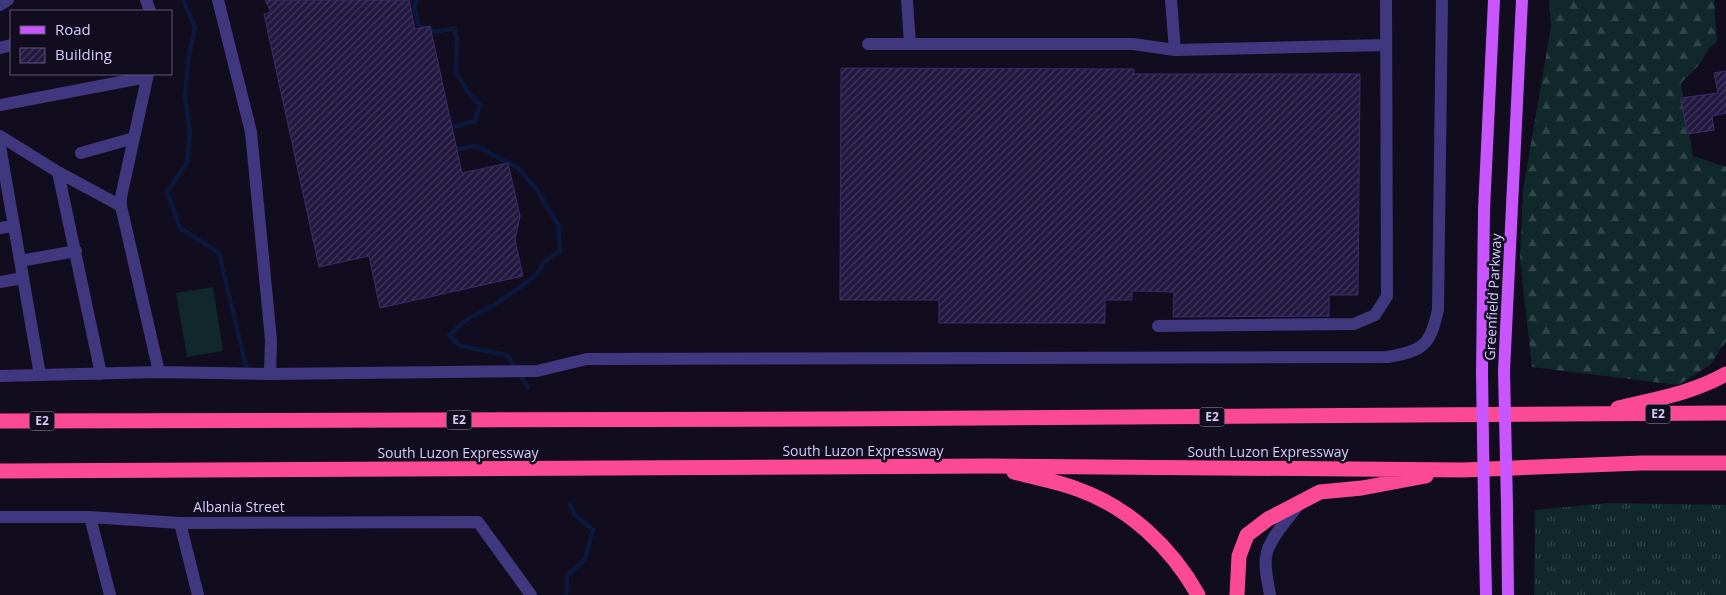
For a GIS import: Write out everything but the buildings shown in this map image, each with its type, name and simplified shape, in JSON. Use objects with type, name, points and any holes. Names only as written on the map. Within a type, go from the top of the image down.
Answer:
[{"type":"highway","points":[[1590,414],[1685,392],[1707,384],[1726,374]]},
{"type":"highway","name":"E2","points":[[0,421],[844,419],[1726,413]]},
{"type":"highway","name":"South Luzon Expressway","points":[[0,471],[991,466],[1463,470],[1642,463],[1726,463]]},
{"type":"highway","points":[[991,466],[1077,489],[1122,512],[1148,532],[1170,554],[1198,595]]},
{"type":"highway","points":[[1237,595],[1239,556],[1247,535],[1268,519],[1320,492],[1362,488],[1463,470]]},
{"type":"main road","name":"Greenfield Parkway","points":[[1486,595],[1482,372],[1484,210],[1494,0]]},
{"type":"main road","name":"Greenfield Parkway","points":[[1508,595],[1504,370],[1522,0]]},
{"type":"street","points":[[0,5],[8,0]]},
{"type":"street","points":[[218,0],[251,132],[271,340],[270,374]]},
{"type":"street","points":[[907,0],[910,44]]},
{"type":"street","points":[[1171,0],[1175,50]]},
{"type":"street","points":[[1158,326],[1354,324],[1375,315],[1387,296],[1386,0]]},
{"type":"street","points":[[0,376],[159,372],[270,374],[504,372],[537,371],[587,359],[1387,357],[1412,352],[1424,345],[1433,332],[1438,310],[1442,0]]},
{"type":"street","points":[[868,44],[1133,44],[1175,50],[1386,45]]},
{"type":"street","points":[[0,105],[147,75],[121,198],[121,206],[159,372]]},
{"type":"street","points":[[0,136],[58,172],[121,206]]},
{"type":"street","points":[[81,153],[134,138]]},
{"type":"street","points":[[0,146],[40,375]]},
{"type":"street","points":[[58,172],[101,374]]},
{"type":"street","points":[[0,228],[14,226]]},
{"type":"street","points":[[20,261],[76,251]]},
{"type":"street","points":[[0,282],[23,278]]},
{"type":"street","points":[[1270,595],[1266,573],[1267,552],[1284,522],[1303,500]]},
{"type":"street","name":"Albania Street","points":[[0,517],[90,517],[180,522],[478,522],[531,595]]},
{"type":"street","points":[[90,517],[110,595]]},
{"type":"street","points":[[180,522],[198,595]]},
{"type":"green space","points":[[1549,0],[1714,0],[1717,42],[1710,47],[1699,65],[1681,83],[1693,156],[1726,167],[1726,341],[1710,365],[1678,385],[1532,367],[1520,259],[1523,190],[1551,27]]},
{"type":"green space","points":[[213,287],[223,351],[187,357],[176,293]]},
{"type":"green space","points":[[1608,503],[1726,505],[1726,595],[1534,595],[1535,510]]},
{"type":"waterway","points":[[183,0],[195,27],[188,61],[185,96],[190,133],[187,163],[167,192],[180,228],[219,253],[246,366]]},
{"type":"waterway","points":[[417,0],[414,6],[419,26],[436,32],[454,28],[457,40],[456,73],[468,92],[480,105],[475,121],[447,130]]},
{"type":"waterway","points":[[453,150],[476,146],[518,168],[537,190],[558,225],[560,251],[544,262],[537,274],[520,287],[496,304],[469,318],[449,335],[460,346],[507,355],[528,387]]},
{"type":"waterway","points":[[566,595],[567,576],[585,559],[593,530],[574,514],[570,504]]}]
